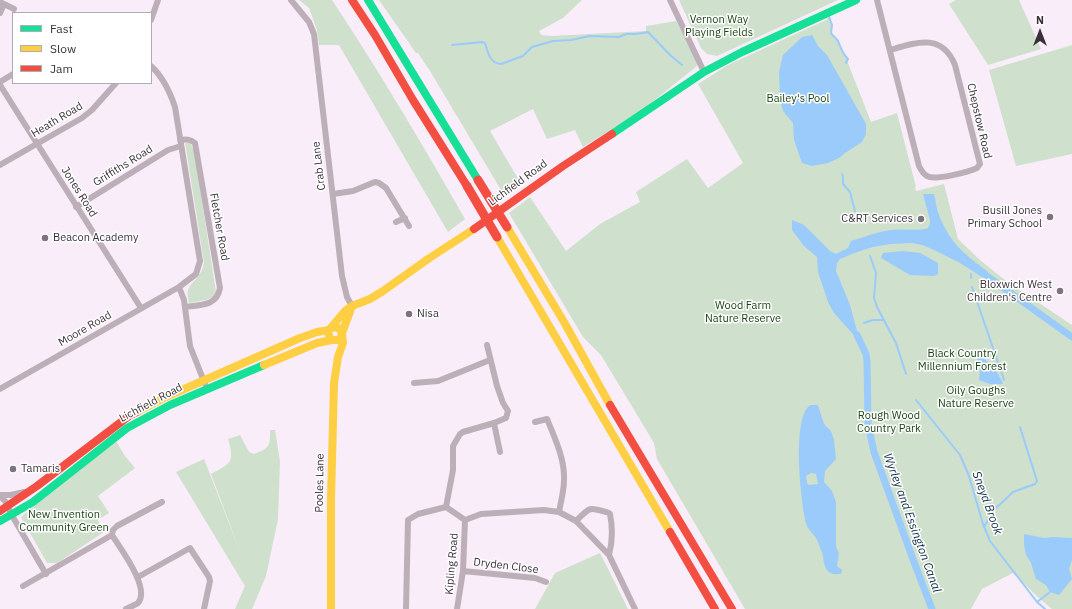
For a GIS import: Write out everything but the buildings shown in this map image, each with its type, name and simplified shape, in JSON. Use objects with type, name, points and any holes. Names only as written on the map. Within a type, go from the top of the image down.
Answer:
[{"type":"main road","points":[[352,0],[467,186],[715,609]]},
{"type":"main road","points":[[368,0],[388,30],[564,322],[623,428],[732,609]]},
{"type":"main road","name":"Lichfield Road","points":[[6,511],[49,491],[127,428],[205,385],[300,338],[330,329],[345,311],[352,306],[383,292],[428,259],[475,229],[569,162],[700,74],[742,52],[856,0]]},
{"type":"main road","points":[[342,333],[338,327],[330,329],[329,337],[333,340],[339,339],[342,333],[345,324],[350,315],[352,306]]},
{"type":"main road","name":"Pooles Lane","points":[[338,357],[343,343],[342,333]]},
{"type":"main road","name":"Lichfield Road","points":[[0,521],[6,511],[129,416],[166,397],[205,385],[311,345],[333,340]]},
{"type":"main road","name":"Pooles Lane","points":[[331,609],[331,500],[334,383],[338,357],[338,350],[333,340]]},
{"type":"street","points":[[152,17],[158,0]]},
{"type":"street","name":"Crab Lane","points":[[291,0],[309,22],[314,34],[342,276],[347,297],[352,306]]},
{"type":"street","points":[[670,0],[700,74]]},
{"type":"street","name":"Chepstow Road","points":[[877,0],[921,172],[927,177],[932,178],[944,177],[977,168],[980,164],[956,65],[950,54],[941,46],[925,42],[916,42],[890,50]]},
{"type":"street","points":[[0,13],[2,3],[14,9]]},
{"type":"street","points":[[152,67],[162,77],[172,98],[181,143],[200,261],[196,274],[179,287],[186,307],[190,346],[205,385]]},
{"type":"street","points":[[0,84],[12,75]]},
{"type":"street","name":"Jones Road","points":[[0,84],[76,207],[141,308]]},
{"type":"street","name":"Heath Road","points":[[0,165],[92,110],[115,84]]},
{"type":"street","name":"Fletcher Road","points":[[181,143],[188,139],[195,143],[220,288],[219,296],[207,304],[186,307]]},
{"type":"street","name":"Griffiths Road","points":[[76,207],[181,143]]},
{"type":"street","points":[[333,194],[353,191],[375,182],[379,183],[386,188],[409,226]]},
{"type":"street","points":[[396,222],[405,218]]},
{"type":"street","name":"Moore Road","points":[[0,389],[179,287]]},
{"type":"street","points":[[406,609],[408,520],[418,514],[446,507],[453,470],[453,446],[460,434],[506,418],[508,410],[503,402],[497,386],[487,345]]},
{"type":"street","points":[[414,383],[438,381],[490,360]]},
{"type":"street","points":[[535,422],[548,419],[557,444],[564,479],[563,494],[559,512]]},
{"type":"street","points":[[494,423],[500,452]]},
{"type":"street","points":[[0,496],[21,494],[37,486]]},
{"type":"street","points":[[0,496],[5,501],[6,511],[46,574]]},
{"type":"street","points":[[23,586],[112,535],[113,530],[117,526],[162,502]]},
{"type":"street","name":"Kipling Road","points":[[446,507],[466,520],[463,571],[457,609]]},
{"type":"street","points":[[576,521],[588,509],[592,508],[610,514],[613,531],[609,555]]},
{"type":"street","points":[[466,520],[481,514],[544,510],[559,512],[576,521],[609,555],[635,609]]},
{"type":"street","points":[[112,535],[138,577],[140,585],[141,594],[138,603],[126,609]]},
{"type":"street","points":[[138,577],[190,548],[209,577],[210,581],[204,609]]},
{"type":"street","name":"Dryden Close","points":[[463,571],[535,578],[546,582]]},
{"type":"green space","points":[[299,0],[332,0],[367,54],[465,219],[448,232],[339,45],[319,45],[317,30],[309,8]]},
{"type":"green space","points":[[379,0],[582,0],[563,18],[539,31],[541,35],[552,36],[646,31],[646,26],[676,21],[696,59],[697,66],[636,115],[583,147],[575,130],[547,139],[533,109],[490,131],[520,182],[504,195],[430,71]]},
{"type":"green space","name":"Vernon Way Playing Fields","points":[[679,0],[838,0],[717,56],[707,54],[701,48]]},
{"type":"green space","points":[[956,0],[1019,0],[1041,49],[988,65],[949,4]]},
{"type":"green space","name":"Rough Wood Country Park","points":[[829,17],[832,25],[831,33],[838,41],[843,53],[848,59],[848,63],[871,122],[897,113],[916,191],[944,184],[958,239],[980,260],[1006,281],[1072,325],[1072,609],[1052,609],[1013,573],[982,589],[971,609],[745,609],[657,459],[654,443],[601,355],[583,337],[509,213],[530,197],[566,251],[600,224],[640,202],[636,192],[687,159],[708,188],[743,163],[698,84],[728,65],[826,20]]},
{"type":"green space","points":[[1072,45],[1072,154],[1016,166],[989,70]]},
{"type":"green space","points":[[185,142],[190,143],[194,150],[216,292],[215,296],[206,300],[189,303],[188,290],[201,272],[204,263]]},
{"type":"green space","points":[[270,430],[275,430],[280,461],[278,519],[266,576],[252,609],[235,609],[245,586],[176,472],[204,459],[241,554],[211,474],[230,461],[231,453],[228,439],[240,435],[249,452],[254,454],[268,446],[270,440]]},
{"type":"green space","name":"New Invention Community Green","points":[[116,441],[125,456],[135,468],[98,496],[109,513],[98,520],[104,532],[57,563],[47,563],[21,517]]},
{"type":"green space","points":[[600,553],[628,609],[535,609],[555,573]]},
{"type":"water","points":[[812,35],[818,46],[827,55],[866,124],[866,134],[862,142],[839,158],[828,163],[812,166],[802,163],[794,140],[793,123],[783,111],[780,100],[779,72],[783,55],[802,37]]},
{"type":"water","points":[[923,194],[934,194],[943,225],[953,241],[971,259],[987,271],[988,277],[982,277],[960,263],[932,249],[912,243],[890,244],[873,247],[840,259],[837,263],[836,271],[850,305],[860,342],[834,313],[828,302],[818,272],[817,257],[804,246],[792,230],[792,220],[804,225],[830,251],[836,254],[848,248],[851,241],[875,233],[928,228],[930,220]]},
{"type":"water","points":[[903,251],[920,253],[938,263],[938,274],[934,276],[910,275],[881,258],[883,253]]},
{"type":"water","points":[[978,356],[994,367],[1003,384],[990,384],[979,380],[980,370],[977,360]]},
{"type":"water","points":[[811,405],[818,405],[824,424],[831,431],[834,440],[836,459],[825,471],[824,482],[832,491],[836,502],[836,546],[839,554],[837,566],[842,570],[841,574],[832,574],[827,570],[817,540],[806,523],[800,480],[799,460],[801,425],[805,412]],"holes":[[[811,473],[816,474],[818,484],[809,485],[807,483],[806,476]]]},
{"type":"water","points":[[1024,534],[1044,538],[1072,538],[1072,560],[1069,569],[1072,579],[1059,595],[1050,592],[1046,585],[1036,579],[1031,563],[1026,555]]},
{"type":"waterway","name":"Sneyd Brook","points":[[829,17],[832,25],[831,33],[838,41],[843,53],[848,59],[846,63]]},
{"type":"waterway","points":[[452,45],[485,43],[491,59],[494,62],[501,64],[523,56],[532,47],[553,41],[571,40],[590,36],[619,37],[626,34],[648,32],[682,65]]},
{"type":"waterway","name":"Sneyd Brook","points":[[842,174],[843,184],[850,192],[855,211]]},
{"type":"waterway","name":"Sneyd Brook","points":[[870,256],[876,273],[874,298],[877,307],[896,343],[906,374]]},
{"type":"waterway","name":"Wyrley and Essington Canal","points":[[980,271],[1072,337]]},
{"type":"waterway","points":[[972,287],[1004,380]]},
{"type":"waterway","points":[[864,323],[873,320],[884,320]]},
{"type":"waterway","name":"Wyrley and Essington Canal","points":[[857,335],[866,354],[868,424],[874,452],[932,609]]},
{"type":"waterway","name":"Sneyd Brook","points":[[916,400],[960,455],[969,476],[983,524],[990,541],[1037,602],[1045,609]]},
{"type":"waterway","points":[[984,527],[993,511],[1013,492],[1035,484],[1037,481],[1020,427]]},
{"type":"waterway","points":[[1037,602],[1050,592]]},
{"type":"traffic: fast","points":[[368,0],[478,180]]},
{"type":"traffic: fast","points":[[612,134],[704,72],[742,52],[856,0]]},
{"type":"traffic: fast","points":[[0,521],[33,502],[127,428],[170,405],[264,365]]},
{"type":"traffic: slow","points":[[507,227],[564,322],[610,405]]},
{"type":"traffic: slow","points":[[331,328],[336,327],[341,330],[342,336],[338,340],[331,340],[328,333],[329,330],[345,311],[383,291],[474,229]]},
{"type":"traffic: slow","points":[[497,237],[670,532]]},
{"type":"traffic: slow","points":[[342,333],[352,306]]},
{"type":"traffic: slow","points":[[137,412],[166,397],[300,338],[317,332],[329,330]]},
{"type":"traffic: slow","points":[[331,609],[331,499],[334,383],[338,357],[343,343],[342,334]]},
{"type":"traffic: slow","points":[[264,365],[317,343],[332,340]]},
{"type":"traffic: jam","points":[[352,0],[467,186]]},
{"type":"traffic: jam","points":[[474,229],[563,166],[612,134]]},
{"type":"traffic: jam","points":[[478,180],[507,227]]},
{"type":"traffic: jam","points":[[467,186],[497,237]]},
{"type":"traffic: jam","points":[[610,405],[732,609]]},
{"type":"traffic: jam","points":[[0,511],[37,486],[129,416],[137,412]]},
{"type":"traffic: jam","points":[[670,532],[715,609]]},
{"type":"place","name":"Busill Jones Primary School","points":[[1050,217]]},
{"type":"place","name":"C&RT Services","points":[[921,219]]},
{"type":"place","name":"Beacon Academy","points":[[45,238]]},
{"type":"place","name":"Bloxwich West Children's Centre","points":[[1060,291]]},
{"type":"place","name":"Nisa","points":[[409,314]]},
{"type":"place","name":"Tamaris","points":[[13,469]]},
{"type":"park label","name":"Bailey's Pool","points":[[798,99]]},
{"type":"park label","name":"Wood Farm Nature Reserve","points":[[743,312]]},
{"type":"park label","name":"Black Country Millennium Forest","points":[[962,360]]},
{"type":"park label","name":"Oily Goughs Nature Reserve","points":[[976,397]]}]
